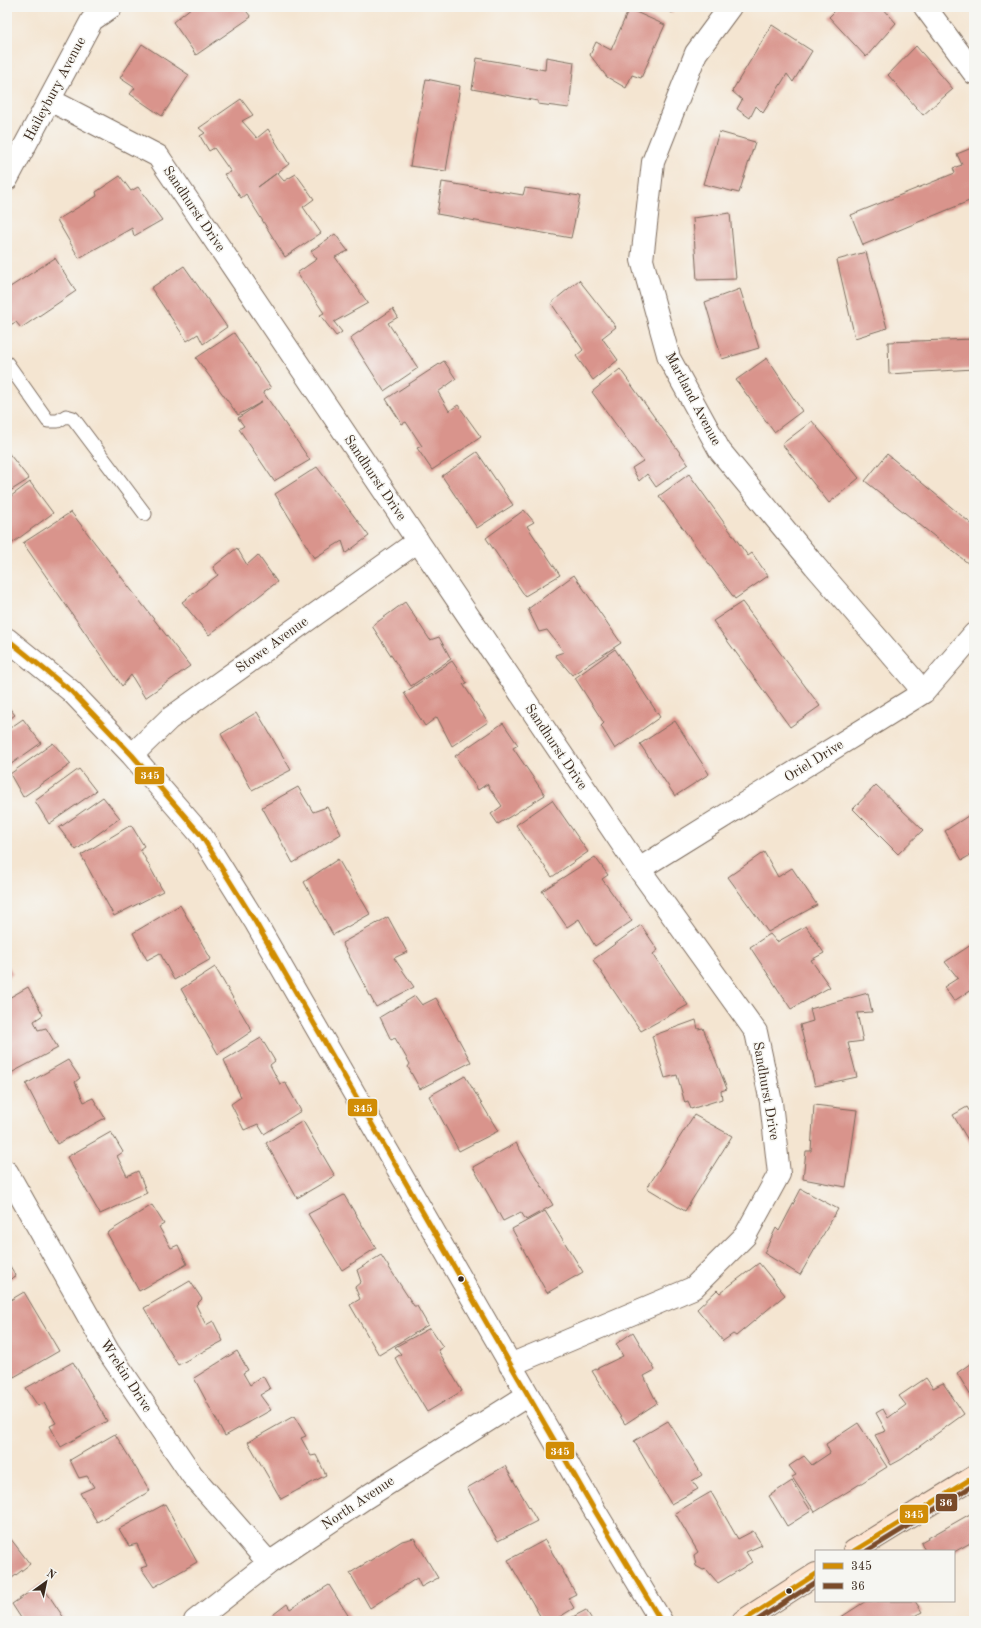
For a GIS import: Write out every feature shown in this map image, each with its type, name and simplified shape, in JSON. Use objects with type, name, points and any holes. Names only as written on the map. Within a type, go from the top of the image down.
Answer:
[{"type":"street","name":"Haileybury Avenue","points":[[7,179],[92,20],[111,7]]},
{"type":"street","name":"Martland Avenue","points":[[730,7],[696,53],[653,162],[642,260],[669,358],[720,451],[815,566],[924,692]]},
{"type":"street","points":[[925,7],[974,73]]},
{"type":"street","name":"Sandhurst Drive","points":[[50,100],[158,156],[639,869],[756,1032],[771,1102],[779,1174],[744,1236],[693,1288],[510,1365]]},
{"type":"street","name":"Stowe Avenue","points":[[132,755],[169,718],[418,541]]},
{"type":"street","name":"Oriel Drive","points":[[639,869],[924,692],[974,634]]},
{"type":"street","points":[[7,639],[71,691],[132,755],[201,835],[231,883],[366,1112],[510,1365],[660,1621]]},
{"type":"street","name":"Wrekin Drive","points":[[7,1172],[108,1351],[192,1474],[269,1563]]},
{"type":"street","name":"North Avenue","points":[[195,1621],[269,1563],[365,1498],[528,1395]]},
{"type":"street","points":[[856,1550],[974,1477]]},
{"type":"street","points":[[743,1621],[815,1575]]},
{"type":"lane","points":[[7,363],[48,421],[58,421],[66,416],[73,418],[145,514]]},
{"type":"building","points":[[192,7],[243,7],[251,17],[196,55],[173,22]]},
{"type":"building","points":[[664,7],[676,7],[672,13]]},
{"type":"building","points":[[839,7],[882,7],[896,23],[866,57],[829,17]]},
{"type":"building","points":[[629,9],[665,25],[641,78],[632,75],[626,88],[607,77],[590,55],[596,42],[611,50]]},
{"type":"building","points":[[772,25],[812,51],[793,82],[787,74],[763,113],[756,106],[750,118],[737,109],[742,100],[732,91]]},
{"type":"building","points":[[142,44],[189,75],[162,116],[130,94],[135,88],[120,78]]},
{"type":"building","points":[[916,46],[953,89],[923,115],[888,75]]},
{"type":"building","points":[[546,57],[574,62],[569,108],[538,104],[538,101],[472,89],[477,58],[545,70]]},
{"type":"building","points":[[426,79],[460,86],[446,171],[410,166]]},
{"type":"building","points":[[241,99],[253,115],[242,121],[257,138],[268,129],[289,164],[258,187],[277,173],[284,181],[296,174],[314,199],[303,207],[321,233],[285,257],[246,194],[241,198],[224,174],[231,172],[214,148],[209,151],[200,136],[205,133],[199,128]]},
{"type":"building","points":[[719,132],[755,142],[739,193],[703,184]]},
{"type":"building","points":[[974,147],[974,199],[863,245],[851,215],[955,173],[953,168],[962,165],[957,154]]},
{"type":"building","points":[[120,176],[131,191],[138,187],[162,220],[134,236],[132,228],[79,258],[57,220],[97,196],[96,192]]},
{"type":"building","points":[[442,182],[523,195],[525,188],[580,196],[571,238],[437,214]]},
{"type":"building","points":[[730,213],[736,279],[697,280],[693,218]]},
{"type":"building","points":[[335,234],[348,251],[335,257],[368,303],[334,322],[342,332],[336,336],[320,315],[324,313],[297,273],[317,259],[311,251]]},
{"type":"building","points":[[866,252],[887,328],[855,338],[837,260]]},
{"type":"building","points":[[55,258],[76,291],[21,328],[16,322],[8,326],[7,289]]},
{"type":"building","points":[[184,266],[227,327],[203,344],[198,334],[187,341],[151,288]]},
{"type":"building","points":[[579,280],[616,327],[602,338],[618,360],[593,380],[576,356],[583,350],[551,303]]},
{"type":"building","points":[[740,289],[759,348],[722,359],[705,302]]},
{"type":"building","points":[[393,309],[398,317],[388,323],[418,368],[384,391],[350,338]]},
{"type":"building","points":[[234,333],[271,388],[263,392],[310,460],[274,481],[239,429],[244,426],[238,418],[262,402],[238,415],[196,358]]},
{"type":"building","points":[[974,339],[974,369],[889,374],[888,342]]},
{"type":"building","points":[[767,358],[802,411],[774,432],[736,380]]},
{"type":"building","points":[[444,361],[456,379],[438,392],[449,411],[458,405],[481,437],[432,470],[417,448],[422,446],[406,422],[402,424],[386,399]]},
{"type":"building","points":[[620,369],[688,464],[656,487],[647,474],[639,481],[632,468],[643,461],[592,392]]},
{"type":"building","points":[[812,421],[859,478],[829,503],[782,444]]},
{"type":"building","points":[[7,451],[29,479],[7,493]]},
{"type":"building","points":[[477,452],[513,505],[477,528],[442,476]]},
{"type":"building","points":[[887,454],[974,526],[974,568],[865,481]]},
{"type":"building","points":[[317,467],[369,536],[346,553],[342,541],[314,558],[275,494]]},
{"type":"building","points":[[689,474],[748,556],[752,553],[768,576],[735,599],[659,496]]},
{"type":"building","points":[[30,482],[53,513],[7,547],[7,499]]},
{"type":"building","points":[[524,510],[534,522],[527,526],[560,575],[525,596],[486,538]]},
{"type":"building","points":[[71,512],[190,666],[145,698],[131,675],[122,686],[23,543]]},
{"type":"building","points":[[237,548],[247,565],[258,555],[277,582],[209,635],[182,602],[218,575],[213,567]]},
{"type":"building","points":[[574,575],[621,643],[572,675],[555,655],[564,652],[547,630],[539,632],[528,609]]},
{"type":"building","points":[[405,602],[430,640],[439,637],[451,659],[411,686],[372,626]]},
{"type":"building","points":[[742,602],[820,706],[790,727],[713,621]]},
{"type":"building","points":[[615,649],[660,717],[615,749],[601,726],[604,723],[575,678]]},
{"type":"building","points":[[452,661],[467,683],[463,684],[488,722],[452,746],[437,717],[425,726],[404,693]]},
{"type":"building","points":[[7,705],[15,715],[7,721]]},
{"type":"building","points":[[257,712],[291,770],[252,790],[221,734]]},
{"type":"building","points":[[23,719],[41,743],[7,767],[7,730]]},
{"type":"building","points":[[675,721],[709,774],[675,796],[640,744]]},
{"type":"building","points":[[503,723],[518,745],[513,748],[545,795],[498,824],[491,814],[502,806],[487,784],[478,790],[455,756]]},
{"type":"building","points":[[53,743],[71,764],[23,797],[10,774]]},
{"type":"building","points":[[79,769],[96,791],[49,824],[35,801]]},
{"type":"building","points":[[876,785],[923,830],[898,854],[853,809]]},
{"type":"building","points":[[298,787],[313,812],[327,807],[341,834],[293,863],[262,807]]},
{"type":"building","points":[[103,797],[120,818],[76,850],[59,828]]},
{"type":"building","points":[[552,800],[588,852],[552,877],[516,825]]},
{"type":"building","points":[[974,812],[974,853],[962,860],[945,831]]},
{"type":"building","points":[[131,825],[144,846],[140,849],[163,891],[114,916],[81,855]]},
{"type":"building","points":[[764,852],[778,877],[792,868],[817,905],[768,932],[728,877]]},
{"type":"building","points":[[595,857],[608,875],[602,879],[632,921],[595,946],[579,919],[567,927],[542,891]]},
{"type":"building","points":[[338,859],[370,914],[333,935],[304,882]]},
{"type":"building","points":[[180,905],[211,959],[174,980],[160,953],[147,960],[133,933]]},
{"type":"building","points":[[388,917],[407,952],[394,958],[414,987],[376,1007],[342,943]]},
{"type":"building","points":[[641,925],[658,950],[653,954],[688,1005],[641,1031],[593,960]]},
{"type":"building","points":[[806,926],[824,953],[811,960],[830,987],[791,1009],[750,947],[770,934],[777,942]]},
{"type":"building","points":[[974,943],[974,988],[954,1001],[944,987],[958,978],[945,962]]},
{"type":"building","points":[[7,963],[13,974],[7,978]]},
{"type":"building","points":[[215,967],[252,1031],[218,1054],[181,989]]},
{"type":"building","points":[[28,987],[43,1015],[34,1021],[38,1030],[46,1028],[58,1048],[11,1073],[7,1066],[7,999]]},
{"type":"building","points":[[868,993],[872,1012],[857,1013],[863,1041],[848,1043],[857,1077],[815,1086],[800,1025],[813,1021],[810,1009]]},
{"type":"building","points":[[415,996],[422,1005],[436,998],[471,1062],[420,1089],[408,1067],[410,1064],[395,1038],[391,1040],[380,1017]]},
{"type":"building","points":[[696,1020],[698,1029],[703,1028],[727,1089],[721,1091],[722,1099],[691,1109],[688,1102],[685,1103],[677,1075],[665,1078],[652,1036]]},
{"type":"building","points":[[261,1038],[275,1061],[270,1065],[280,1084],[285,1082],[301,1111],[264,1134],[258,1124],[244,1130],[231,1104],[241,1097],[224,1060]]},
{"type":"building","points":[[68,1060],[80,1078],[75,1082],[84,1102],[93,1098],[105,1118],[57,1144],[26,1084]]},
{"type":"building","points":[[465,1076],[498,1131],[459,1151],[429,1096]]},
{"type":"building","points":[[814,1105],[857,1110],[846,1187],[803,1179],[806,1151],[811,1151]]},
{"type":"building","points":[[967,1107],[971,1114],[974,1113],[974,1150],[953,1115]]},
{"type":"building","points":[[694,1115],[732,1136],[685,1211],[647,1188]]},
{"type":"building","points":[[303,1121],[335,1176],[297,1198],[266,1143]]},
{"type":"building","points":[[111,1132],[123,1152],[117,1156],[127,1176],[138,1171],[147,1193],[100,1214],[67,1157]]},
{"type":"building","points":[[516,1143],[553,1205],[526,1220],[521,1212],[503,1221],[473,1167]]},
{"type":"building","points":[[801,1189],[838,1209],[800,1275],[764,1253],[776,1228],[779,1231]]},
{"type":"building","points":[[344,1195],[376,1248],[342,1270],[308,1214]]},
{"type":"building","points":[[152,1205],[164,1224],[159,1227],[171,1248],[178,1245],[187,1264],[139,1291],[107,1233]]},
{"type":"building","points":[[545,1211],[583,1272],[547,1293],[512,1229]]},
{"type":"building","points":[[381,1255],[414,1306],[417,1306],[428,1325],[379,1355],[350,1305],[360,1299],[355,1287],[361,1282],[357,1270]]},
{"type":"building","points":[[7,1261],[16,1276],[7,1281]]},
{"type":"building","points":[[759,1263],[785,1295],[736,1336],[733,1334],[723,1341],[697,1309],[717,1290],[720,1293]]},
{"type":"building","points":[[190,1281],[202,1299],[196,1305],[206,1325],[213,1321],[223,1341],[178,1365],[144,1308]]},
{"type":"building","points":[[24,1292],[59,1351],[14,1377],[7,1364],[7,1354],[9,1353],[7,1351],[7,1302]]},
{"type":"building","points":[[430,1328],[443,1347],[438,1350],[462,1391],[427,1412],[395,1358],[401,1354],[395,1347]]},
{"type":"building","points":[[633,1332],[655,1370],[644,1376],[657,1403],[625,1424],[592,1371],[623,1356],[616,1344]]},
{"type":"building","points":[[237,1351],[248,1370],[243,1373],[250,1385],[263,1376],[270,1389],[260,1395],[271,1410],[225,1436],[194,1378]]},
{"type":"building","points":[[974,1361],[974,1401],[957,1373]]},
{"type":"building","points":[[73,1362],[107,1421],[61,1447],[50,1426],[56,1423],[44,1403],[38,1406],[26,1388]]},
{"type":"building","points":[[926,1378],[933,1388],[943,1383],[964,1414],[902,1459],[891,1465],[875,1435],[886,1431],[876,1413],[883,1409],[888,1418],[906,1405],[899,1396]]},
{"type":"building","points":[[294,1416],[306,1436],[301,1438],[311,1456],[316,1455],[326,1475],[281,1499],[248,1442]]},
{"type":"building","points":[[668,1421],[702,1475],[692,1481],[698,1489],[671,1504],[634,1441]]},
{"type":"building","points":[[858,1423],[887,1467],[815,1512],[792,1477],[796,1475],[789,1466],[804,1456],[812,1465],[830,1453],[826,1444]]},
{"type":"building","points":[[115,1434],[150,1491],[97,1522],[80,1493],[94,1487],[87,1476],[79,1478],[70,1460]]},
{"type":"building","points":[[505,1466],[537,1521],[498,1541],[467,1488]]},
{"type":"building","points":[[792,1481],[811,1511],[787,1526],[769,1496]]},
{"type":"building","points":[[711,1492],[738,1539],[753,1531],[762,1545],[746,1552],[752,1562],[718,1583],[706,1569],[703,1570],[696,1566],[694,1555],[698,1552],[675,1513]]},
{"type":"building","points":[[165,1504],[197,1562],[154,1587],[141,1568],[147,1566],[137,1544],[129,1546],[119,1529]]},
{"type":"building","points":[[970,1514],[974,1521],[974,1541],[955,1551],[955,1550],[925,1550],[921,1542]]},
{"type":"building","points":[[7,1534],[30,1564],[7,1582]]},
{"type":"building","points":[[414,1538],[438,1578],[421,1587],[417,1578],[370,1608],[350,1573],[402,1541]]},
{"type":"building","points":[[545,1540],[576,1594],[568,1598],[574,1608],[553,1621],[543,1621],[508,1560]]},
{"type":"building","points":[[41,1584],[66,1621],[23,1621],[12,1604]]},
{"type":"building","points":[[329,1585],[351,1620],[265,1621],[287,1604],[290,1609]]},
{"type":"building","points":[[864,1602],[916,1602],[922,1612],[912,1617],[915,1621],[840,1621],[838,1619]]},
{"type":"building","points":[[586,1610],[593,1621],[565,1621]]},
{"type":"transit line","name":"345","points":[[7,639],[71,691],[132,755],[201,835],[256,923],[595,1511],[661,1621]]},
{"type":"transit line","name":"345","points":[[856,1550],[974,1477]]},
{"type":"transit line","name":"36","points":[[869,1550],[974,1485]]},
{"type":"transit line","name":"345","points":[[743,1621],[815,1575]]},
{"type":"transit line","name":"36","points":[[756,1621],[815,1583]]}]
